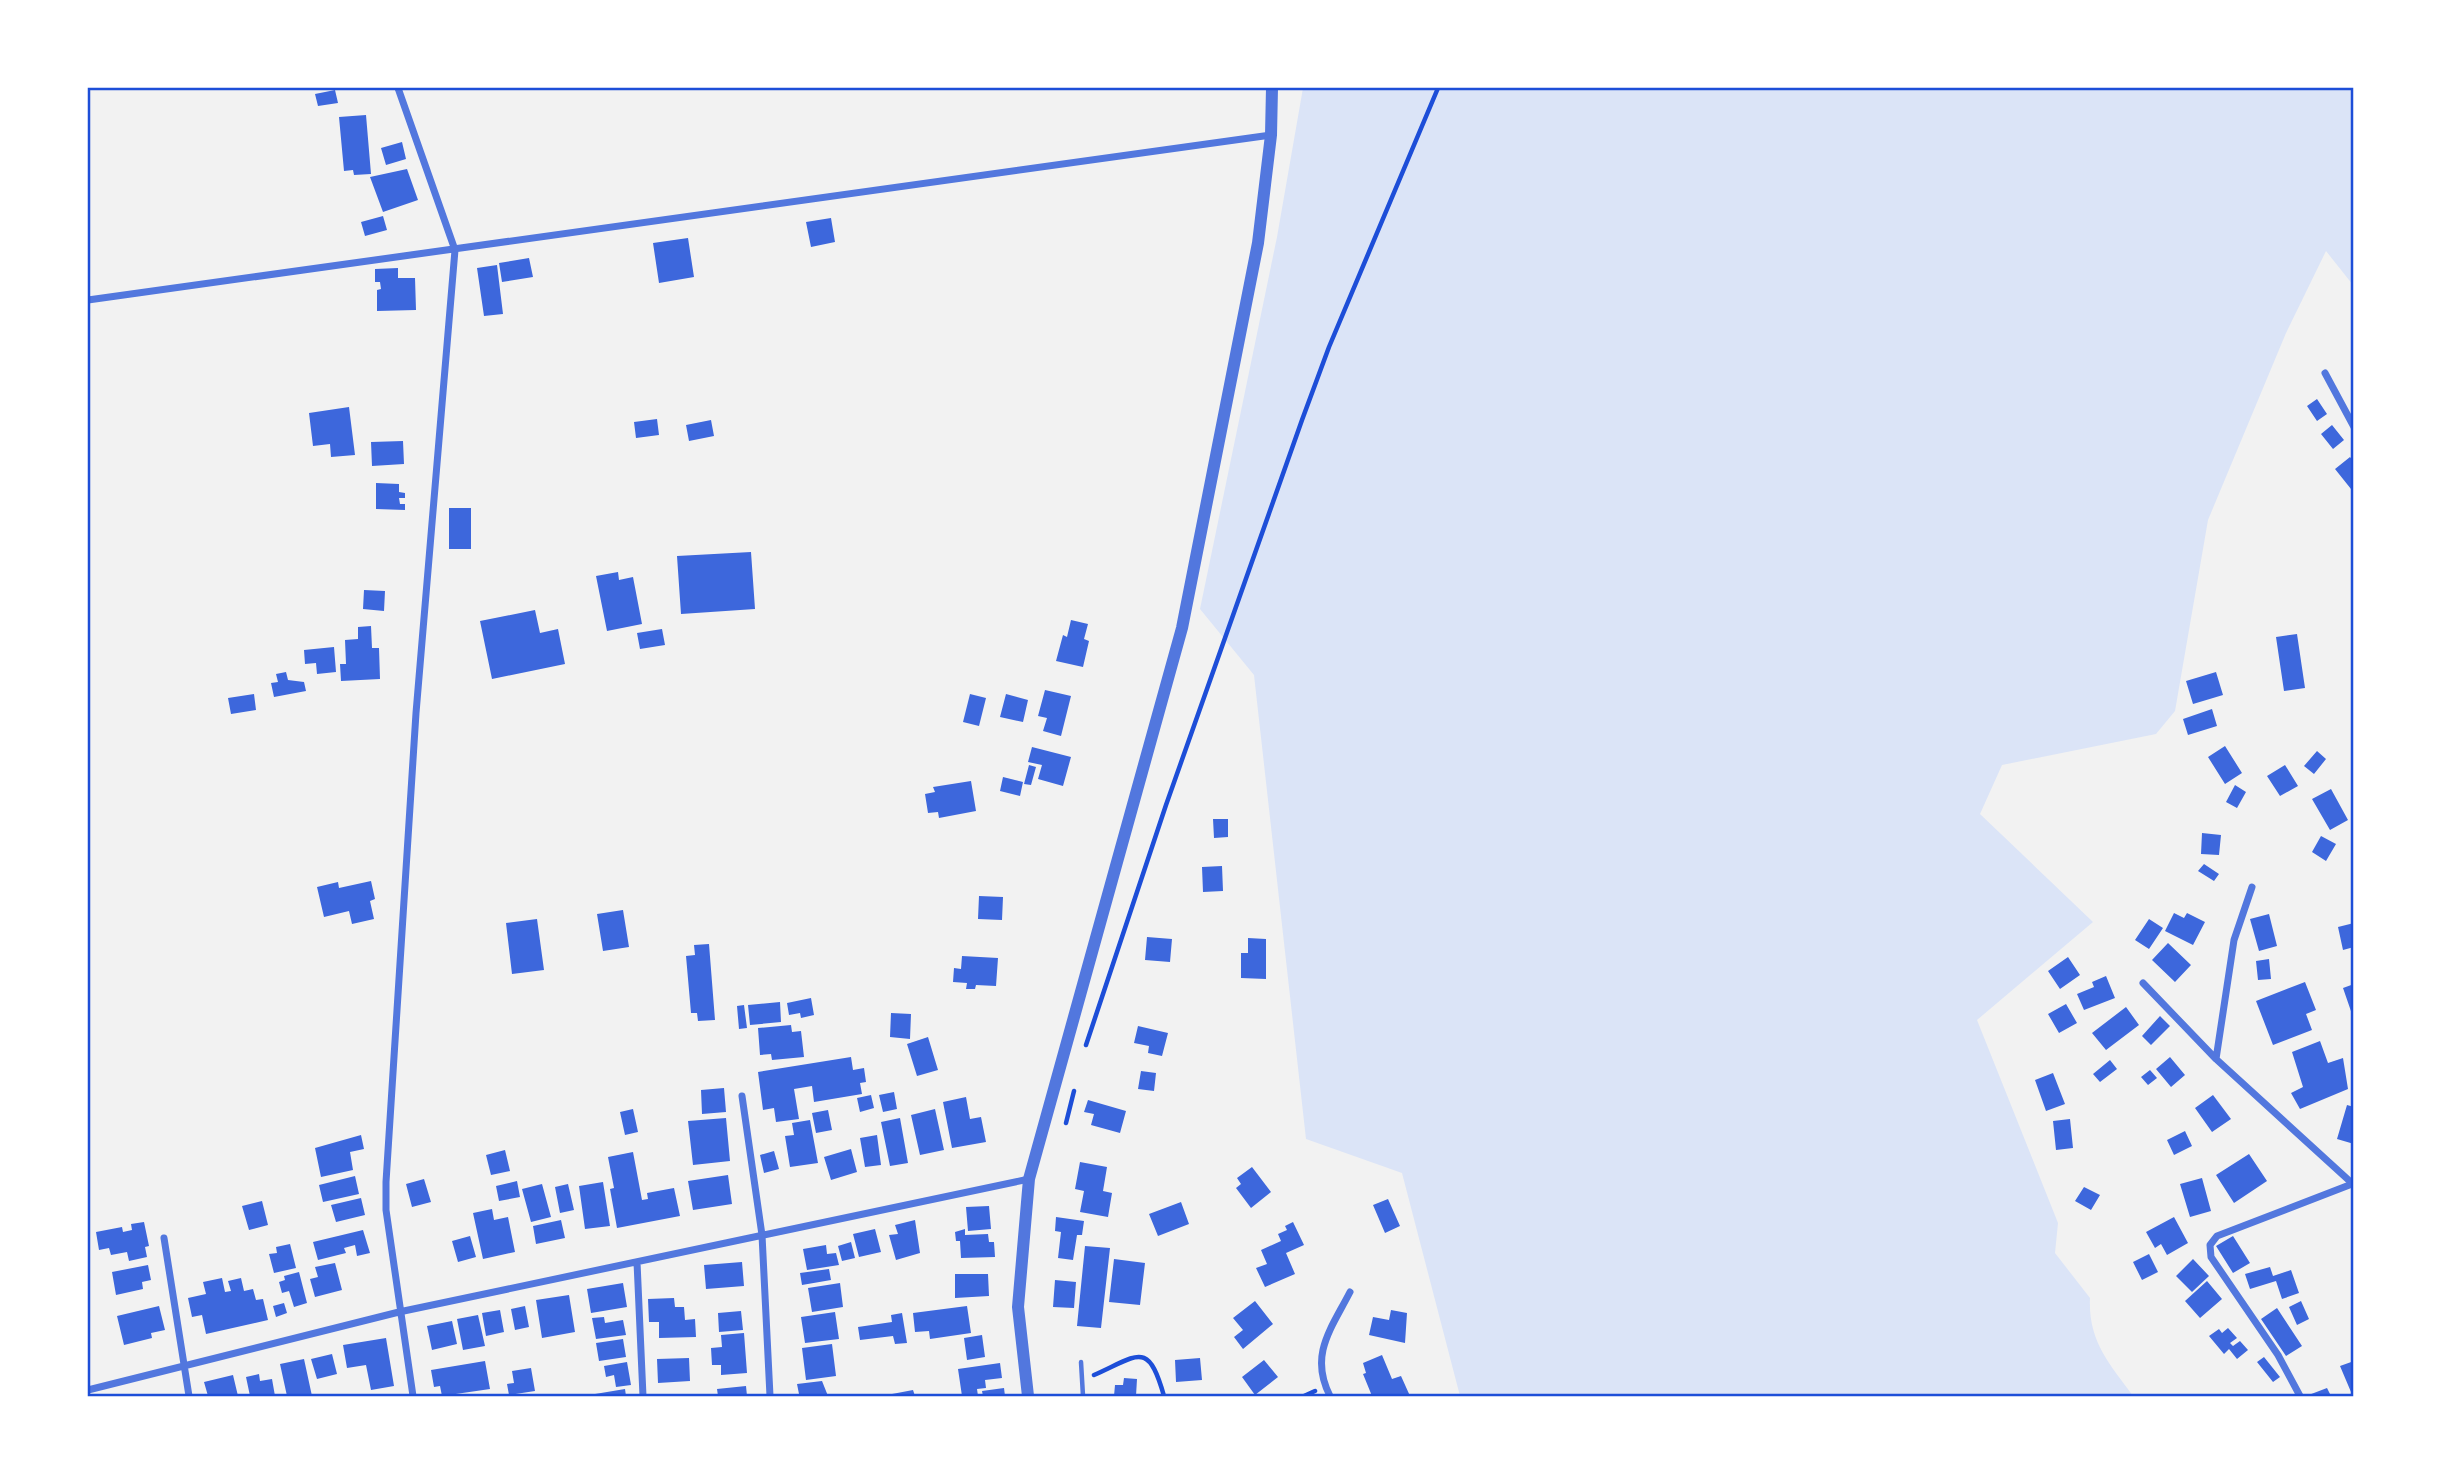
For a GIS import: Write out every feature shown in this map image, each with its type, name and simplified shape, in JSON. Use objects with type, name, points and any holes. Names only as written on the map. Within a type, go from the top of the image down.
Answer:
[{"type":"street","points":[[398,88],[455,250],[415,713],[387,1153],[386,1210],[413,1396]]},
{"type":"street","points":[[1028,1396],[1018,1307],[1030,1179],[1182,628],[1258,243],[1271,135],[1272,88]]},
{"type":"street","points":[[88,300],[1271,135]]},
{"type":"street","points":[[2325,373],[2354,426]]},
{"type":"street","points":[[2216,1059],[2234,940],[2252,887]]},
{"type":"street","points":[[2143,983],[2216,1059],[2353,1184],[2217,1236],[2210,1245],[2211,1257],[2278,1355],[2300,1396]]},
{"type":"street","points":[[741,1096],[762,1235],[770,1396]]},
{"type":"street","points":[[88,1390],[400,1312],[1030,1179]]},
{"type":"street","points":[[164,1238],[189,1396]]},
{"type":"street","points":[[637,1262],[643,1396]]},
{"type":"street","points":[[1330,1396],[1320,1370],[1321,1356],[1326,1337],[1350,1292]]},
{"type":"lane","points":[[1081,1362],[1083,1396]]},
{"type":"path","points":[[1083,1056],[1170,792],[1306,408],[1438,88]]},
{"type":"path","points":[[1066,1123],[1076,1083]]},
{"type":"path","points":[[1082,1381],[1134,1357],[1142,1356],[1149,1359],[1157,1370],[1164,1396]]},
{"type":"shaded area","points":[[1303,88],[2353,88],[2353,285],[2326,251],[2286,333],[2208,520],[2175,711],[2156,734],[2002,765],[1980,814],[2093,922],[1977,1020],[2058,1223],[2055,1253],[2090,1298],[2092,1327],[2096,1339],[2108,1362],[2133,1396],[1460,1396],[1402,1173],[1306,1139],[1254,675],[1200,609],[1277,237]]},
{"type":"building","points":[[335,90],[338,103],[318,106],[315,94]]},
{"type":"building","points":[[366,115],[371,174],[354,175],[353,170],[344,171],[339,117]]},
{"type":"building","points":[[402,142],[406,159],[386,165],[381,148]]},
{"type":"building","points":[[407,169],[418,200],[383,212],[370,177]]},
{"type":"building","points":[[383,216],[387,230],[365,236],[361,222]]},
{"type":"building","points":[[831,218],[835,242],[811,247],[806,222]]},
{"type":"building","points":[[688,238],[694,277],[659,283],[653,243]]},
{"type":"building","points":[[529,258],[533,277],[502,282],[499,263]]},
{"type":"building","points":[[497,265],[503,314],[484,316],[477,268]]},
{"type":"building","points":[[398,268],[398,278],[415,278],[416,310],[377,311],[377,290],[381,289],[380,282],[375,282],[375,269]]},
{"type":"building","points":[[2317,399],[2327,414],[2317,421],[2307,406]]},
{"type":"building","points":[[349,407],[355,455],[331,457],[330,444],[313,446],[309,413]]},
{"type":"building","points":[[657,419],[659,435],[636,438],[634,422]]},
{"type":"building","points":[[711,420],[714,436],[689,441],[686,425]]},
{"type":"building","points":[[2332,425],[2344,440],[2333,449],[2321,434]]},
{"type":"building","points":[[403,441],[404,464],[372,466],[371,442]]},
{"type":"building","points":[[2350,457],[2354,462],[2354,486],[2351,489],[2335,469]]},
{"type":"building","points":[[376,483],[399,484],[399,492],[405,493],[405,498],[399,498],[400,504],[405,504],[405,510],[376,509]]},
{"type":"building","points":[[449,508],[471,508],[471,549],[449,549]]},
{"type":"building","points":[[751,552],[755,609],[681,614],[677,556]]},
{"type":"building","points":[[618,572],[619,580],[633,577],[642,624],[607,631],[596,576]]},
{"type":"building","points":[[364,590],[385,591],[384,611],[363,609]]},
{"type":"building","points":[[535,610],[540,633],[558,629],[565,664],[492,679],[480,621]]},
{"type":"building","points":[[1071,620],[1088,624],[1084,639],[1089,641],[1083,667],[1056,661],[1063,635],[1067,637]]},
{"type":"building","points":[[371,626],[372,648],[379,648],[380,679],[341,681],[340,664],[346,664],[345,640],[358,639],[358,627]]},
{"type":"building","points":[[662,629],[665,645],[640,649],[637,633]]},
{"type":"building","points":[[2297,634],[2305,688],[2284,691],[2276,637]]},
{"type":"building","points":[[334,647],[336,672],[317,674],[316,663],[305,664],[304,650]]},
{"type":"building","points":[[286,672],[288,680],[304,682],[306,691],[274,697],[271,683],[278,682],[276,674]]},
{"type":"building","points":[[2216,672],[2223,695],[2193,704],[2186,681]]},
{"type":"building","points":[[1045,690],[1071,696],[1061,736],[1043,731],[1047,718],[1038,716]]},
{"type":"building","points":[[254,694],[256,710],[231,714],[228,698]]},
{"type":"building","points":[[970,694],[986,698],[979,726],[963,722]]},
{"type":"building","points":[[1006,694],[1028,700],[1023,722],[1000,717]]},
{"type":"building","points":[[2212,709],[2217,726],[2188,735],[2183,719]]},
{"type":"building","points":[[2225,746],[2242,773],[2225,784],[2208,757]]},
{"type":"building","points":[[1032,747],[1071,757],[1063,786],[1038,779],[1042,765],[1028,762]]},
{"type":"building","points":[[2317,751],[2326,759],[2314,774],[2304,766]]},
{"type":"building","points":[[1029,765],[1036,767],[1031,785],[1024,784]]},
{"type":"building","points":[[2285,765],[2298,786],[2280,796],[2267,776]]},
{"type":"building","points":[[1003,777],[1023,782],[1020,796],[1000,791]]},
{"type":"building","points":[[971,781],[976,811],[939,818],[938,812],[928,813],[925,794],[935,792],[933,787]]},
{"type":"building","points":[[2235,785],[2246,792],[2237,808],[2226,802]]},
{"type":"building","points":[[2331,789],[2348,820],[2330,830],[2312,799]]},
{"type":"building","points":[[1213,819],[1228,819],[1228,837],[1214,838]]},
{"type":"building","points":[[2202,833],[2221,835],[2219,855],[2201,854]]},
{"type":"building","points":[[2321,836],[2336,844],[2326,861],[2312,852]]},
{"type":"building","points":[[2204,864],[2219,874],[2214,881],[2198,871]]},
{"type":"building","points":[[1222,866],[1223,891],[1203,892],[1202,867]]},
{"type":"building","points":[[371,881],[375,899],[370,901],[374,919],[352,924],[349,911],[324,917],[317,887],[338,882],[339,888]]},
{"type":"building","points":[[979,896],[1003,897],[1002,920],[978,919]]},
{"type":"building","points":[[623,910],[629,947],[603,951],[597,914]]},
{"type":"building","points":[[2174,913],[2184,918],[2187,913],[2205,922],[2193,945],[2165,931]]},
{"type":"building","points":[[2269,914],[2277,946],[2259,951],[2250,919]]},
{"type":"building","points":[[537,919],[544,970],[512,974],[506,923]]},
{"type":"building","points":[[2149,919],[2163,928],[2149,949],[2135,940]]},
{"type":"building","points":[[2354,923],[2354,947],[2343,950],[2338,927]]},
{"type":"building","points":[[1147,937],[1172,939],[1170,962],[1145,960]]},
{"type":"building","points":[[1248,938],[1266,939],[1266,979],[1241,978],[1241,953],[1248,953]]},
{"type":"building","points":[[2168,943],[2191,965],[2175,982],[2152,960]]},
{"type":"building","points":[[709,944],[715,1020],[698,1021],[697,1013],[691,1013],[686,956],[695,955],[694,945]]},
{"type":"building","points":[[962,956],[998,958],[996,986],[976,985],[975,989],[966,989],[967,983],[953,982],[954,968],[961,969]]},
{"type":"building","points":[[2068,957],[2080,975],[2060,989],[2048,971]]},
{"type":"building","points":[[2269,959],[2271,979],[2258,980],[2256,961]]},
{"type":"building","points":[[2106,976],[2115,998],[2084,1010],[2077,994],[2094,987],[2092,982]]},
{"type":"building","points":[[2305,982],[2316,1010],[2306,1014],[2312,1030],[2273,1045],[2256,1001]]},
{"type":"building","points":[[2354,984],[2354,1017],[2353,1017],[2343,988]]},
{"type":"building","points":[[811,998],[814,1015],[801,1018],[800,1013],[789,1015],[787,1003]]},
{"type":"building","points":[[780,1002],[781,1022],[750,1025],[748,1005]]},
{"type":"building","points":[[2066,1004],[2077,1023],[2059,1033],[2048,1014]]},
{"type":"building","points":[[744,1005],[747,1028],[739,1029],[737,1006]]},
{"type":"building","points":[[2126,1007],[2139,1025],[2106,1050],[2092,1033]]},
{"type":"building","points":[[891,1013],[911,1014],[910,1039],[890,1037]]},
{"type":"building","points":[[2160,1016],[2170,1026],[2151,1045],[2142,1036]]},
{"type":"building","points":[[791,1025],[792,1032],[801,1031],[804,1057],[772,1060],[771,1054],[760,1055],[758,1028]]},
{"type":"building","points":[[1138,1026],[1168,1033],[1162,1056],[1148,1053],[1149,1046],[1134,1043]]},
{"type":"building","points":[[928,1037],[938,1070],[917,1076],[907,1044]]},
{"type":"building","points":[[2320,1041],[2328,1063],[2343,1058],[2348,1089],[2300,1109],[2291,1093],[2303,1087],[2292,1052]]},
{"type":"building","points":[[851,1057],[853,1070],[864,1068],[866,1082],[860,1083],[862,1094],[814,1102],[812,1086],[794,1089],[799,1119],[776,1122],[774,1108],[763,1110],[758,1072]]},
{"type":"building","points":[[2170,1057],[2185,1075],[2171,1087],[2156,1069]]},
{"type":"building","points":[[2110,1060],[2117,1069],[2100,1082],[2093,1074]]},
{"type":"building","points":[[2150,1070],[2157,1078],[2148,1085],[2141,1077]]},
{"type":"building","points":[[1141,1071],[1156,1073],[1154,1091],[1138,1089]]},
{"type":"building","points":[[2053,1073],[2065,1104],[2046,1111],[2035,1080]]},
{"type":"building","points":[[724,1088],[726,1112],[702,1114],[701,1090]]},
{"type":"building","points":[[894,1092],[897,1109],[883,1112],[879,1095]]},
{"type":"building","points":[[871,1095],[874,1108],[860,1112],[857,1098]]},
{"type":"building","points":[[2213,1095],[2231,1119],[2212,1132],[2195,1108]]},
{"type":"building","points":[[966,1097],[970,1119],[981,1117],[986,1142],[952,1148],[943,1102]]},
{"type":"building","points":[[1088,1100],[1126,1111],[1120,1133],[1091,1125],[1094,1114],[1084,1112]]},
{"type":"building","points":[[2347,1105],[2354,1107],[2354,1144],[2337,1139]]},
{"type":"building","points":[[633,1109],[638,1132],[625,1135],[620,1112]]},
{"type":"building","points":[[935,1109],[944,1150],[920,1155],[911,1115]]},
{"type":"building","points":[[828,1110],[832,1130],[816,1133],[812,1113]]},
{"type":"building","points":[[726,1118],[730,1161],[693,1165],[688,1121]]},
{"type":"building","points":[[900,1118],[908,1163],[890,1166],[881,1122]]},
{"type":"building","points":[[2070,1119],[2073,1148],[2056,1150],[2053,1121]]},
{"type":"building","points":[[810,1120],[818,1163],[790,1167],[785,1136],[794,1135],[792,1123]]},
{"type":"building","points":[[2185,1131],[2192,1146],[2174,1155],[2167,1140]]},
{"type":"building","points":[[361,1135],[364,1149],[350,1152],[353,1170],[321,1177],[315,1148]]},
{"type":"building","points":[[877,1135],[881,1165],[865,1167],[860,1138]]},
{"type":"building","points":[[851,1149],[857,1172],[831,1180],[824,1157]]},
{"type":"building","points":[[505,1150],[510,1171],[491,1175],[486,1155]]},
{"type":"building","points":[[774,1151],[779,1169],[764,1173],[760,1155]]},
{"type":"building","points":[[633,1152],[642,1200],[648,1199],[647,1193],[674,1188],[680,1216],[617,1228],[608,1157]]},
{"type":"building","points":[[2249,1154],[2267,1181],[2234,1203],[2216,1175]]},
{"type":"building","points":[[1080,1162],[1107,1167],[1103,1191],[1112,1193],[1108,1217],[1080,1212],[1084,1191],[1075,1189]]},
{"type":"building","points":[[1252,1167],[1271,1192],[1251,1208],[1236,1188],[1241,1184],[1237,1178]]},
{"type":"building","points":[[728,1175],[732,1204],[693,1210],[688,1181]]},
{"type":"building","points":[[355,1176],[359,1194],[323,1202],[319,1185]]},
{"type":"building","points":[[2202,1178],[2211,1211],[2190,1217],[2180,1184]]},
{"type":"building","points":[[424,1179],[431,1202],[412,1207],[406,1184]]},
{"type":"building","points":[[517,1181],[520,1197],[499,1201],[496,1186]]},
{"type":"building","points":[[603,1182],[610,1226],[585,1229],[579,1186]]},
{"type":"building","points":[[542,1184],[551,1217],[531,1222],[522,1189]]},
{"type":"building","points":[[568,1184],[574,1210],[560,1213],[555,1187]]},
{"type":"building","points":[[2084,1187],[2100,1195],[2091,1210],[2075,1201]]},
{"type":"building","points":[[361,1198],[365,1215],[336,1222],[331,1205]]},
{"type":"building","points":[[1388,1199],[1400,1226],[1385,1233],[1373,1205]]},
{"type":"building","points":[[262,1201],[268,1225],[249,1230],[242,1206]]},
{"type":"building","points":[[1181,1202],[1189,1224],[1158,1236],[1149,1214]]},
{"type":"building","points":[[989,1206],[991,1229],[968,1231],[966,1207]]},
{"type":"building","points":[[492,1209],[494,1220],[508,1217],[515,1252],[483,1259],[473,1213]]},
{"type":"building","points":[[1056,1217],[1084,1221],[1082,1235],[1077,1235],[1073,1260],[1058,1258],[1061,1232],[1055,1231]]},
{"type":"building","points":[[2174,1217],[2188,1243],[2167,1255],[2161,1244],[2155,1248],[2146,1232]]},
{"type":"building","points":[[561,1220],[565,1238],[536,1244],[533,1226]]},
{"type":"building","points":[[915,1220],[920,1253],[896,1260],[889,1235],[898,1234],[895,1225]]},
{"type":"building","points":[[144,1222],[149,1246],[145,1247],[147,1257],[129,1261],[127,1252],[111,1255],[109,1248],[99,1250],[96,1232],[122,1227],[123,1232],[132,1230],[131,1224]]},
{"type":"building","points":[[1293,1222],[1304,1245],[1286,1253],[1295,1274],[1265,1287],[1256,1268],[1267,1264],[1261,1250],[1281,1241],[1278,1234],[1287,1230],[1285,1226]]},
{"type":"building","points":[[875,1229],[881,1252],[859,1257],[853,1234]]},
{"type":"building","points":[[965,1229],[965,1235],[988,1234],[989,1242],[994,1242],[995,1257],[961,1258],[960,1241],[956,1241],[955,1232]]},
{"type":"building","points":[[363,1230],[370,1253],[357,1256],[355,1245],[344,1248],[346,1253],[318,1260],[313,1242]]},
{"type":"building","points":[[470,1236],[476,1257],[458,1262],[452,1241]]},
{"type":"building","points":[[2233,1236],[2250,1263],[2233,1273],[2216,1246]]},
{"type":"building","points":[[851,1242],[855,1258],[842,1261],[838,1246]]},
{"type":"building","points":[[290,1244],[296,1268],[274,1273],[269,1254],[277,1253],[276,1247]]},
{"type":"building","points":[[826,1245],[827,1254],[836,1253],[839,1265],[807,1270],[803,1249]]},
{"type":"building","points":[[1085,1246],[1110,1248],[1101,1328],[1077,1326]]},
{"type":"building","points":[[2149,1254],[2158,1272],[2142,1280],[2133,1262]]},
{"type":"building","points":[[1114,1259],[1145,1263],[1140,1305],[1109,1302]]},
{"type":"building","points":[[2193,1259],[2209,1276],[2192,1292],[2176,1276]]},
{"type":"building","points":[[742,1262],[744,1286],[706,1289],[704,1265]]},
{"type":"building","points":[[335,1263],[342,1290],[315,1297],[310,1279],[318,1277],[315,1267]]},
{"type":"building","points":[[148,1265],[151,1280],[142,1282],[143,1289],[116,1295],[112,1272]]},
{"type":"building","points":[[2270,1267],[2273,1276],[2291,1270],[2299,1293],[2282,1299],[2276,1281],[2250,1289],[2245,1274]]},
{"type":"building","points":[[829,1269],[831,1280],[802,1285],[800,1273]]},
{"type":"building","points":[[299,1272],[307,1303],[294,1307],[289,1291],[282,1293],[279,1282],[285,1280],[284,1276]]},
{"type":"building","points":[[955,1274],[988,1274],[989,1296],[955,1298]]},
{"type":"building","points":[[222,1278],[225,1292],[231,1291],[228,1281],[241,1278],[244,1291],[253,1289],[256,1300],[263,1299],[268,1320],[206,1334],[202,1315],[192,1317],[188,1298],[206,1294],[203,1282]]},
{"type":"building","points":[[1055,1280],[1076,1282],[1074,1308],[1053,1307]]},
{"type":"building","points":[[2207,1281],[2222,1299],[2200,1318],[2185,1301]]},
{"type":"building","points":[[623,1283],[627,1307],[591,1313],[587,1289]]},
{"type":"building","points":[[840,1283],[843,1307],[812,1312],[808,1288]]},
{"type":"building","points":[[569,1295],[575,1332],[542,1338],[536,1300]]},
{"type":"building","points":[[674,1298],[675,1307],[684,1307],[685,1320],[695,1319],[696,1337],[659,1338],[659,1322],[649,1322],[648,1299]]},
{"type":"building","points":[[1255,1301],[1273,1324],[1243,1349],[1234,1337],[1243,1330],[1233,1318]]},
{"type":"building","points":[[2301,1301],[2309,1319],[2297,1325],[2289,1307]]},
{"type":"building","points":[[284,1303],[287,1313],[276,1317],[273,1306]]},
{"type":"building","points":[[159,1306],[165,1330],[151,1333],[152,1338],[124,1345],[117,1316]]},
{"type":"building","points":[[525,1306],[529,1327],[515,1330],[511,1309]]},
{"type":"building","points":[[967,1306],[971,1333],[930,1339],[929,1331],[915,1332],[913,1313]]},
{"type":"building","points":[[2277,1308],[2302,1346],[2286,1356],[2261,1319]]},
{"type":"building","points":[[500,1310],[504,1332],[486,1336],[482,1313]]},
{"type":"building","points":[[1391,1310],[1407,1313],[1405,1343],[1369,1335],[1373,1317],[1389,1320]]},
{"type":"building","points":[[741,1311],[743,1330],[719,1332],[718,1313]]},
{"type":"building","points":[[835,1312],[839,1339],[805,1343],[801,1317]]},
{"type":"building","points":[[902,1313],[907,1343],[895,1344],[893,1336],[860,1340],[858,1327],[892,1322],[891,1315]]},
{"type":"building","points":[[478,1315],[485,1346],[463,1350],[457,1319]]},
{"type":"building","points":[[604,1317],[605,1323],[623,1320],[626,1335],[596,1339],[592,1318]]},
{"type":"building","points":[[452,1321],[457,1344],[432,1350],[427,1326]]},
{"type":"building","points":[[2228,1328],[2237,1338],[2230,1343],[2233,1346],[2240,1341],[2248,1350],[2237,1359],[2229,1349],[2224,1354],[2209,1336],[2219,1329],[2222,1333]]},
{"type":"building","points":[[744,1333],[747,1373],[721,1375],[721,1365],[712,1365],[711,1348],[722,1347],[721,1335]]},
{"type":"building","points":[[982,1335],[985,1357],[967,1360],[964,1338]]},
{"type":"building","points":[[386,1338],[394,1386],[371,1390],[366,1365],[347,1368],[343,1345]]},
{"type":"building","points":[[623,1339],[626,1357],[599,1361],[596,1343]]},
{"type":"building","points":[[832,1344],[836,1376],[806,1380],[802,1348]]},
{"type":"building","points":[[332,1354],[337,1374],[317,1379],[311,1359]]},
{"type":"building","points":[[1382,1355],[1392,1379],[1401,1376],[1410,1396],[1372,1396],[1363,1374],[1366,1373],[1363,1363]]},
{"type":"building","points":[[2264,1357],[2280,1377],[2273,1382],[2257,1362]]},
{"type":"building","points":[[689,1358],[690,1381],[658,1383],[657,1359]]},
{"type":"building","points":[[1200,1358],[1202,1380],[1176,1382],[1175,1360]]},
{"type":"building","points":[[304,1359],[312,1396],[287,1396],[280,1364]]},
{"type":"building","points":[[1264,1360],[1278,1377],[1255,1395],[1242,1377]]},
{"type":"building","points":[[485,1361],[490,1389],[442,1396],[440,1386],[434,1387],[431,1370]]},
{"type":"building","points":[[2354,1361],[2354,1391],[2351,1392],[2340,1366]]},
{"type":"building","points":[[627,1362],[631,1385],[616,1387],[614,1375],[606,1377],[604,1366]]},
{"type":"building","points":[[1000,1363],[1002,1378],[985,1380],[986,1388],[977,1389],[978,1396],[962,1396],[958,1369]]},
{"type":"building","points":[[531,1368],[535,1391],[509,1395],[507,1384],[514,1383],[512,1371]]},
{"type":"building","points":[[259,1374],[260,1381],[272,1379],[275,1396],[250,1396],[246,1377]]},
{"type":"building","points":[[233,1375],[238,1396],[208,1396],[204,1382]]},
{"type":"building","points":[[1124,1378],[1137,1379],[1136,1396],[1114,1396],[1115,1385],[1123,1385]]},
{"type":"building","points":[[822,1381],[828,1396],[793,1396],[799,1394],[797,1384]]},
{"type":"building","points":[[746,1386],[747,1396],[718,1396],[717,1389]]},
{"type":"building","points":[[1004,1388],[1005,1396],[983,1396],[982,1391]]},
{"type":"building","points":[[2327,1388],[2331,1396],[2306,1396]]},
{"type":"building","points":[[625,1389],[626,1396],[595,1396],[595,1394]]},
{"type":"building","points":[[913,1390],[915,1396],[892,1396],[892,1394]]}]
